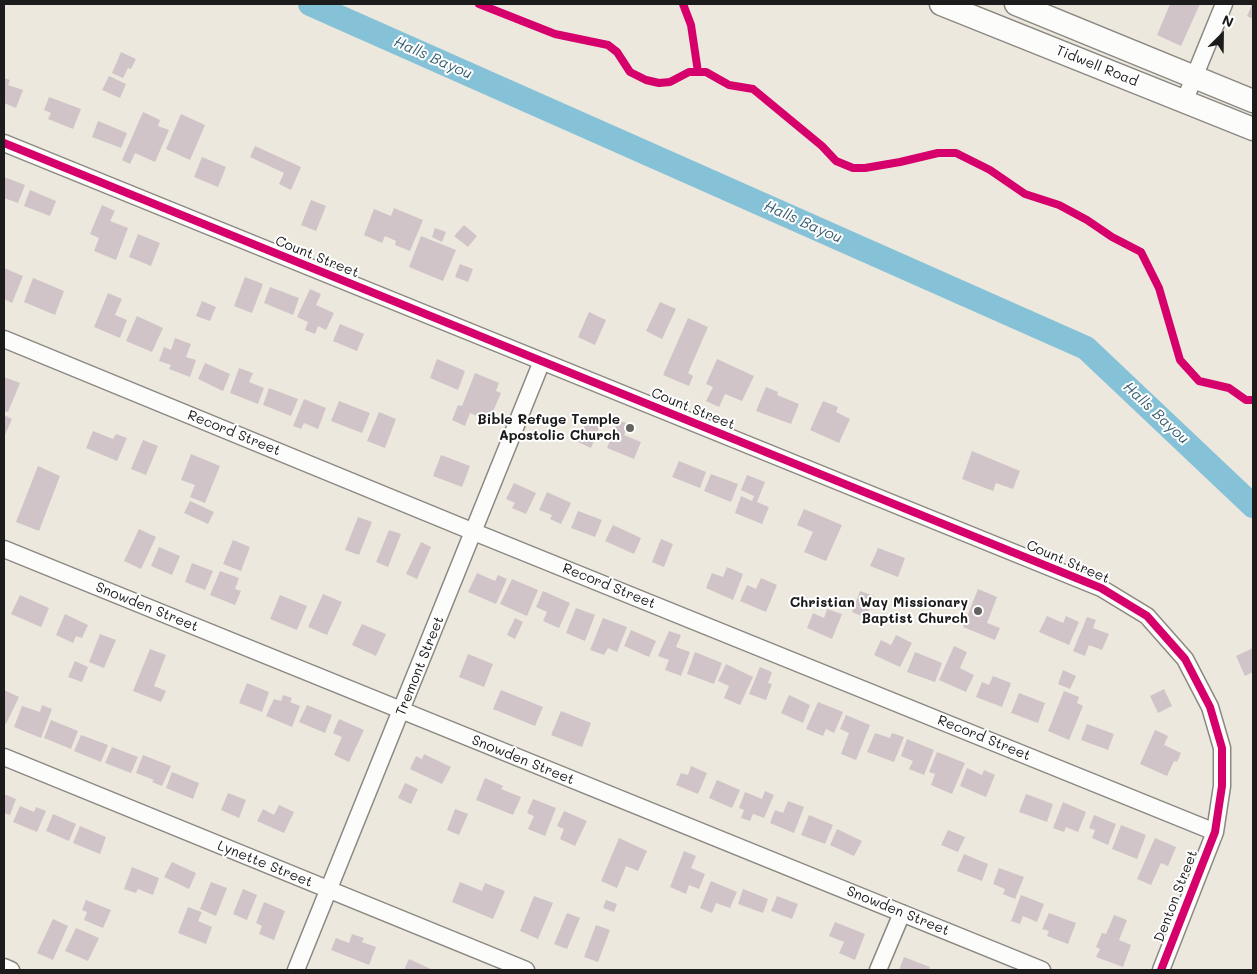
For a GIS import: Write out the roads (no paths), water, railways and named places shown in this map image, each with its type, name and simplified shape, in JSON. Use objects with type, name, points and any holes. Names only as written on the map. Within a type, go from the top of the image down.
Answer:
[{"type":"main road","name":"Tidwell Road","points":[[941,4],[1253,129]]},
{"type":"main road","name":"Tidwell Road","points":[[1016,4],[1253,101]]},
{"type":"street","points":[[1184,102],[1224,4]]},
{"type":"street","name":"Count Street","points":[[4,143],[1101,588],[1147,616],[1185,659],[1210,707],[1222,748],[1222,786],[1215,832]]},
{"type":"street","name":"Record Street","points":[[4,339],[474,532],[1215,832]]},
{"type":"street","name":"Tremont Street","points":[[296,970],[542,361]]},
{"type":"street","name":"Snowden Street","points":[[4,548],[1042,970]]},
{"type":"street","name":"Lynette Street","points":[[4,757],[526,970]]},
{"type":"street","name":"Denton Street","points":[[1161,970],[1215,832]]},
{"type":"street","points":[[878,970],[902,913]]},
{"type":"street","points":[[4,967],[11,970]]},
{"type":"waterway","name":"Halls Bayou","points":[[310,4],[1086,348],[1253,506]]},
{"type":"place","name":"Bible Refuge Temple Apostolic Church","points":[[630,428]]},
{"type":"place","name":"Christian Way Missionary Baptist Church","points":[[978,611]]}]
